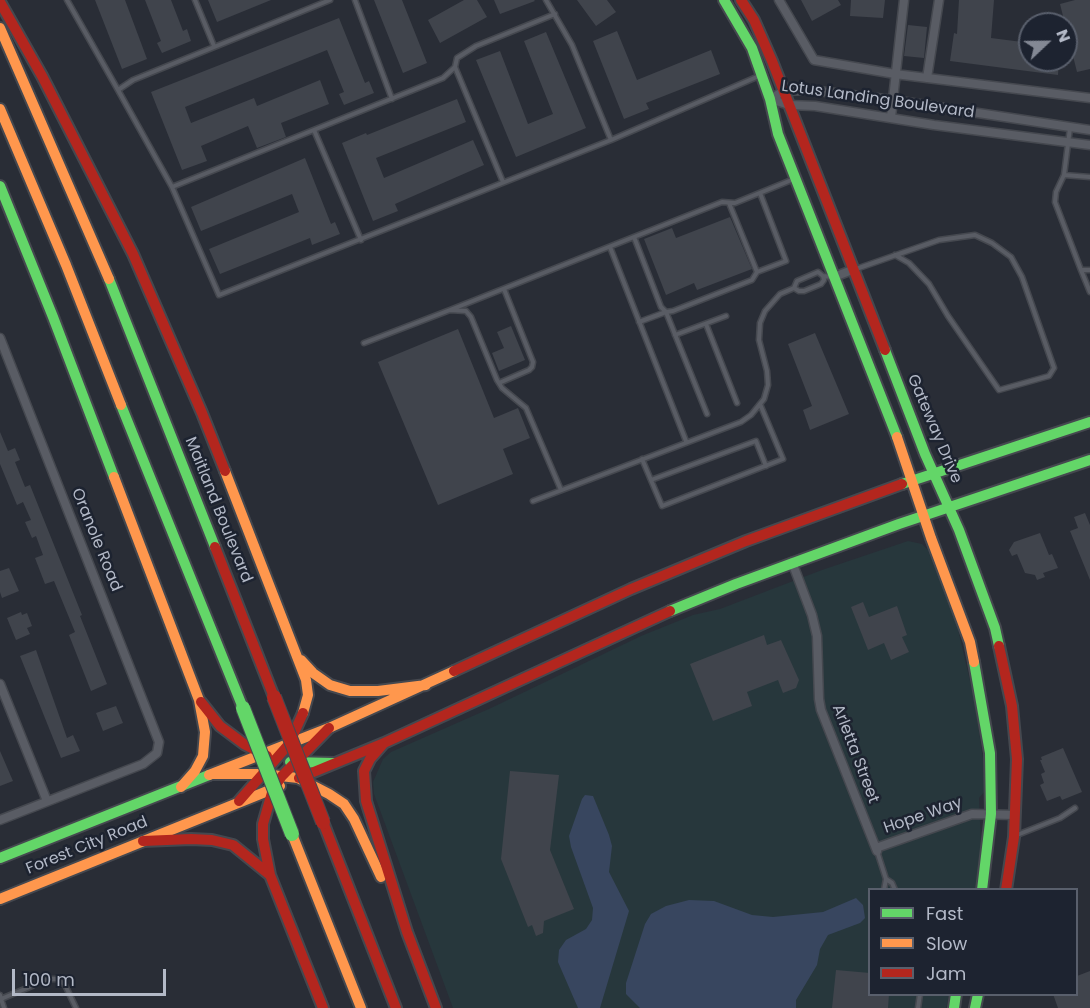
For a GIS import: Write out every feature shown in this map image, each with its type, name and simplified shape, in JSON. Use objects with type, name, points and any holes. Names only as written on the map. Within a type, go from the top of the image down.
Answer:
[{"type":"main road","points":[[724,0],[752,48],[770,99],[778,134],[829,277],[913,481],[965,626],[976,668],[990,753],[991,814],[982,888]]},
{"type":"main road","name":"Gateway Drive","points":[[741,0],[754,20],[784,91],[852,270],[990,610],[1008,679],[1017,759],[1014,837],[1006,888]]},
{"type":"main road","points":[[0,2],[42,76],[133,254],[202,414],[306,680],[308,695],[301,721],[289,744],[239,801]]},
{"type":"main road","name":"Maitland Boulevard","points":[[0,28],[100,255],[396,1008]]},
{"type":"main road","points":[[0,109],[66,265],[361,1008]]},
{"type":"main road","points":[[0,186],[53,317],[199,700],[205,732],[203,756],[195,771],[177,789]]},
{"type":"main road","name":"Forest City Road","points":[[0,858],[329,728],[631,589],[746,541],[913,481],[1090,422]]},
{"type":"main road","name":"Forest City Road","points":[[0,899],[384,743],[640,624],[792,562],[1090,460]]},
{"type":"main road","points":[[295,653],[314,673],[330,685],[340,689],[359,692],[426,685]]},
{"type":"main road","points":[[199,700],[220,726],[262,755],[295,762],[334,763]]},
{"type":"main road","points":[[323,1008],[270,876],[263,839],[265,817],[273,789],[282,776],[329,728]]},
{"type":"main road","points":[[384,743],[370,759],[364,771],[366,801],[407,932],[436,1008]]},
{"type":"main road","points":[[213,774],[263,774],[298,778],[344,804],[354,819],[407,932]]},
{"type":"main road","points":[[143,841],[191,839],[212,840],[233,845],[270,876]]},
{"type":"street","points":[[779,0],[814,60],[895,74],[1090,98]]},
{"type":"street","points":[[891,117],[904,0]]},
{"type":"street","points":[[927,78],[939,0]]},
{"type":"street","name":"Lotus Landing Boulevard","points":[[770,99],[784,91],[810,90],[893,100],[1090,130]]},
{"type":"street","name":"Lotus Landing Boulevard","points":[[770,99],[789,105],[815,106],[934,125],[1090,145]]},
{"type":"street","points":[[829,277],[852,270]]},
{"type":"street","name":"Oranole Road","points":[[0,338],[158,736],[157,753],[143,764],[48,801]]},
{"type":"street","name":"Arletta Street","points":[[792,562],[812,615],[817,636],[821,710],[877,849]]},
{"type":"street","points":[[0,684],[48,801],[0,820]]},
{"type":"street","name":"Hope Way","points":[[877,849],[954,819],[980,813],[1015,815]]},
{"type":"lane","points":[[67,0],[172,187],[219,296],[610,140],[761,74]]},
{"type":"lane","points":[[195,0],[214,46]]},
{"type":"lane","points":[[118,90],[133,80],[330,0]]},
{"type":"lane","points":[[355,0],[392,99]]},
{"type":"lane","points":[[546,0],[572,45],[610,140]]},
{"type":"lane","points":[[172,187],[443,78],[454,68],[457,58],[476,46],[555,14]]},
{"type":"lane","points":[[454,68],[503,182]]},
{"type":"lane","points":[[1070,128],[1064,175],[1056,192],[1055,202],[1090,292]]},
{"type":"lane","points":[[314,130],[361,240]]},
{"type":"lane","points":[[1064,175],[1090,177]]},
{"type":"lane","points":[[364,343],[722,202],[735,203],[795,179]]},
{"type":"lane","points":[[639,322],[752,280],[757,272],[786,261],[759,193]]},
{"type":"lane","points":[[729,203],[757,272]]},
{"type":"lane","points":[[852,270],[895,255],[939,240],[975,236],[992,243],[1011,256],[1022,277],[1054,368],[1049,376],[999,390],[929,284],[909,263],[895,255]]},
{"type":"lane","points":[[634,237],[707,414]]},
{"type":"lane","points":[[609,247],[687,442]]},
{"type":"lane","points":[[1081,270],[1090,270]]},
{"type":"lane","points":[[533,501],[741,422],[751,415],[760,404],[768,386],[767,371],[759,340],[760,323],[765,311],[780,294],[794,288],[797,281],[816,273],[829,277]]},
{"type":"lane","points":[[794,288],[804,291],[821,284],[829,277]]},
{"type":"lane","points":[[499,383],[529,370],[533,362],[504,289]]},
{"type":"lane","points":[[450,310],[466,311],[471,317],[499,383],[526,408],[561,490]]},
{"type":"lane","points":[[675,335],[726,316]]},
{"type":"lane","points":[[706,324],[737,403]]},
{"type":"lane","points":[[642,459],[662,506],[783,459],[760,404]]},
{"type":"lane","points":[[651,480],[756,441],[766,466]]},
{"type":"lane","points":[[1014,837],[1060,818],[1075,808]]},
{"type":"lane","points":[[877,849],[886,879],[884,888]]},
{"type":"lane","points":[[886,879],[894,888]]},
{"type":"lane","points":[[43,981],[58,979],[66,985],[76,1008]]},
{"type":"lane","points":[[4,1008],[1,997],[32,986]]},
{"type":"shaded area","points":[[908,541],[922,544],[928,550],[957,625],[974,698],[983,759],[985,791],[979,798],[981,846],[976,888],[868,888],[868,996],[949,996],[946,1008],[453,1008],[374,794],[373,782],[383,759],[391,752],[491,708],[641,636],[693,615],[720,609],[822,570]]},
{"type":"water","points":[[585,795],[593,796],[609,835],[612,846],[609,872],[629,911],[600,1008],[578,1008],[558,962],[559,950],[566,940],[586,929],[592,920],[593,908],[569,836]]},
{"type":"water","points":[[856,898],[863,905],[865,918],[860,923],[828,935],[820,949],[817,965],[796,1000],[796,1008],[640,1008],[626,994],[626,983],[645,924],[651,914],[666,906],[689,900],[714,901],[752,915],[773,917],[823,912]]},
{"type":"building","points":[[95,0],[125,0],[147,59],[122,69]]},
{"type":"building","points":[[145,0],[171,0],[183,31],[187,29],[191,41],[162,53],[157,43],[161,41]]},
{"type":"building","points":[[208,0],[271,0],[217,22]]},
{"type":"building","points":[[374,0],[402,0],[427,63],[403,73]]},
{"type":"building","points":[[464,0],[477,0],[487,17],[440,43],[428,20]]},
{"type":"building","points":[[494,0],[534,0],[535,1],[500,14]]},
{"type":"building","points":[[577,0],[607,0],[616,12],[596,26]]},
{"type":"building","points":[[801,0],[838,0],[841,5],[812,21]]},
{"type":"building","points":[[851,0],[885,0],[883,18],[850,16]]},
{"type":"building","points":[[959,0],[994,0],[991,38],[1018,41],[1018,70],[950,61],[954,33],[957,34]]},
{"type":"building","points":[[1075,0],[1090,0],[1090,69],[1078,72],[1078,12],[1062,12],[1060,4]]},
{"type":"building","points":[[339,18],[365,83],[369,81],[374,93],[344,105],[339,94],[344,92],[327,50],[185,107],[191,123],[254,98],[257,106],[320,80],[329,104],[281,123],[286,137],[257,148],[248,126],[201,146],[207,161],[182,170],[151,92]]},
{"type":"building","points":[[908,25],[927,27],[924,58],[904,56]]},
{"type":"building","points":[[617,31],[637,80],[711,50],[720,74],[646,103],[649,109],[624,119],[593,41]]},
{"type":"building","points":[[546,32],[586,128],[516,157],[476,60],[500,51],[528,124],[553,114],[524,41]]},
{"type":"building","points":[[1035,72],[1058,72],[1058,75]]},
{"type":"building","points":[[457,99],[466,122],[376,158],[384,178],[473,140],[484,165],[395,204],[398,211],[373,221],[342,143]]},
{"type":"building","points":[[305,158],[331,224],[335,222],[340,234],[312,245],[310,238],[220,274],[209,249],[299,212],[292,194],[201,231],[191,207]]},
{"type":"building","points":[[730,217],[752,269],[697,290],[694,283],[666,295],[644,239],[672,228],[676,238]]},
{"type":"building","points":[[511,326],[525,360],[499,371],[492,353],[504,348],[497,332]]},
{"type":"building","points":[[458,329],[494,418],[518,408],[530,438],[503,449],[513,474],[438,505],[378,362]]},
{"type":"building","points":[[815,333],[849,414],[810,430],[803,410],[812,406],[788,344]]},
{"type":"building","points":[[0,432],[8,451],[15,448],[20,460],[15,462],[25,487],[30,485],[107,684],[91,691],[69,635],[75,632],[54,581],[45,584],[35,558],[43,555],[36,536],[32,538],[25,522],[31,520],[23,502],[17,505],[0,464]]},
{"type":"building","points":[[1085,513],[1090,525],[1090,580],[1070,531],[1078,528],[1074,517]]},
{"type":"building","points":[[1040,533],[1049,555],[1052,554],[1058,568],[1043,573],[1045,577],[1037,580],[1035,575],[1025,573],[1017,554],[1012,556],[1009,550],[1014,542]]},
{"type":"building","points":[[9,568],[19,591],[2,598],[0,571]]},
{"type":"building","points":[[863,602],[869,617],[897,606],[907,635],[902,637],[909,652],[891,660],[884,643],[868,650],[851,607]]},
{"type":"building","points":[[21,612],[22,615],[27,613],[32,626],[27,628],[30,634],[16,640],[7,618]]},
{"type":"building","points":[[764,635],[767,645],[781,640],[799,680],[796,688],[783,693],[778,680],[747,692],[752,706],[713,721],[690,664]]},
{"type":"building","points":[[36,650],[67,738],[73,735],[80,751],[61,758],[20,656]]},
{"type":"building","points":[[116,706],[123,723],[103,731],[96,713]]},
{"type":"building","points":[[1063,748],[1082,792],[1062,800],[1060,796],[1047,801],[1040,785],[1044,783],[1041,774],[1045,772],[1040,760],[1042,760],[1041,757]]},
{"type":"building","points":[[0,751],[13,781],[0,786]]},
{"type":"building","points":[[510,771],[559,775],[550,850],[574,909],[544,921],[543,933],[536,936],[532,925],[528,927],[501,859]]},
{"type":"building","points":[[836,970],[868,973],[868,996],[889,996],[888,1008],[832,1008]]},
{"type":"building","points":[[1090,971],[1090,1008],[1058,1008],[1054,996],[1078,996],[1078,976]]},
{"type":"traffic: fast","points":[[724,0],[752,48],[770,99],[778,134],[897,437]]},
{"type":"traffic: fast","points":[[0,186],[114,477]]},
{"type":"traffic: fast","points":[[109,279],[215,547]]},
{"type":"traffic: fast","points":[[885,350],[925,454],[959,530],[995,628],[999,646]]},
{"type":"traffic: fast","points":[[121,405],[243,708]]},
{"type":"traffic: fast","points":[[902,484],[1090,422]]},
{"type":"traffic: fast","points":[[670,611],[736,584],[899,524],[1090,460]]},
{"type":"traffic: fast","points":[[974,662],[990,753],[991,814],[982,888]]},
{"type":"traffic: fast","points":[[243,708],[292,834]]},
{"type":"traffic: fast","points":[[290,762],[334,763]]},
{"type":"traffic: fast","points":[[0,858],[209,775]]},
{"type":"traffic: fast","points":[[954,1008],[956,996]]},
{"type":"traffic: fast","points":[[975,1008],[978,996]]},
{"type":"traffic: slow","points":[[0,28],[109,279]]},
{"type":"traffic: slow","points":[[0,109],[66,265],[121,405]]},
{"type":"traffic: slow","points":[[897,437],[931,538],[970,642],[974,662]]},
{"type":"traffic: slow","points":[[225,471],[306,680],[308,695],[303,713]]},
{"type":"traffic: slow","points":[[114,477],[199,700],[205,732],[203,756],[195,771],[181,787]]},
{"type":"traffic: slow","points":[[301,660],[313,673],[330,685],[350,691],[378,691],[426,685]]},
{"type":"traffic: slow","points":[[209,775],[329,728],[454,671]]},
{"type":"traffic: slow","points":[[213,774],[263,774],[298,778],[329,794],[344,804],[354,819],[381,877]]},
{"type":"traffic: slow","points":[[0,899],[280,786]]},
{"type":"traffic: slow","points":[[292,834],[361,1008]]},
{"type":"traffic: jam","points":[[741,0],[754,20],[772,61],[885,350]]},
{"type":"traffic: jam","points":[[0,2],[42,76],[133,254],[225,471]]},
{"type":"traffic: jam","points":[[454,671],[631,589],[746,541],[902,484]]},
{"type":"traffic: jam","points":[[215,547],[274,697]]},
{"type":"traffic: jam","points":[[299,778],[384,743],[670,611]]},
{"type":"traffic: jam","points":[[999,646],[1012,706],[1017,759],[1014,837],[1006,888]]},
{"type":"traffic: jam","points":[[274,697],[323,822]]},
{"type":"traffic: jam","points":[[201,702],[220,726],[244,744],[267,756]]},
{"type":"traffic: jam","points":[[239,801],[289,744],[303,713]]},
{"type":"traffic: jam","points":[[323,1008],[270,875],[263,839],[263,824],[273,789],[282,776],[329,728]]},
{"type":"traffic: jam","points":[[384,743],[370,759],[364,771],[366,801],[407,932],[436,1008]]},
{"type":"traffic: jam","points":[[323,822],[396,1008]]},
{"type":"traffic: jam","points":[[143,841],[191,839],[212,840],[233,845],[270,875]]}]
